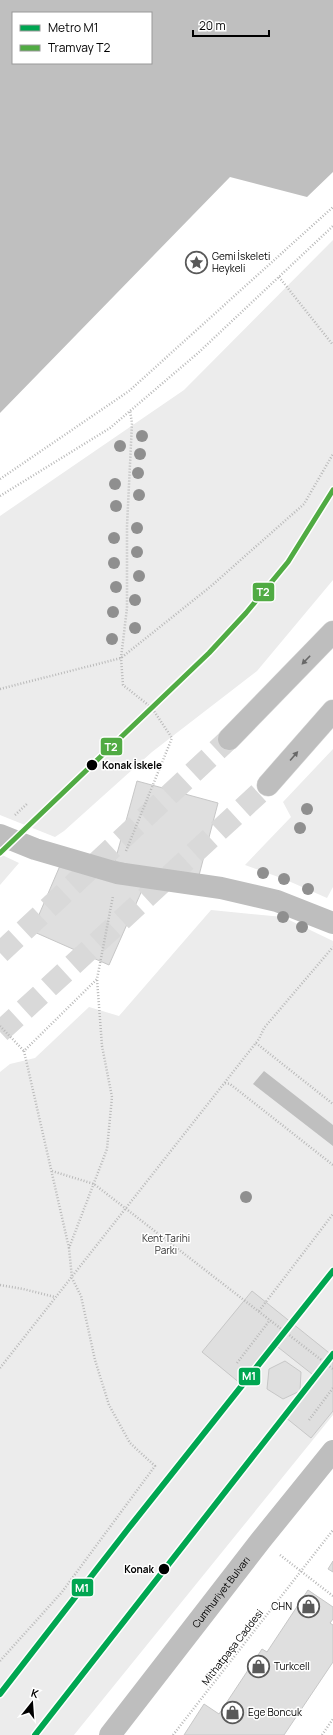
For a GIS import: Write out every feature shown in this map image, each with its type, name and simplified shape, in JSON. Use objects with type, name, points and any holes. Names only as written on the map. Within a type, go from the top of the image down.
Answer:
[{"type":"street","points":[[229,740],[333,632]]},
{"type":"street","points":[[268,785],[333,711]]},
{"type":"street","points":[[0,835],[35,849],[117,873],[228,890],[277,901],[333,923]]},
{"type":"street","name":"Cumhuriyet Bulvarı","points":[[110,1735],[261,1540],[333,1451]]},
{"type":"path","points":[[0,479],[129,392],[333,207]]},
{"type":"path","points":[[0,496],[110,428],[198,353],[333,226]]},
{"type":"path","points":[[279,277],[333,345]]},
{"type":"path","points":[[69,1248],[107,1149],[112,1097],[102,1046],[97,980],[117,873],[172,738],[152,708],[123,685],[121,658],[127,608],[127,526],[132,423],[130,411]]},
{"type":"path","points":[[0,688],[121,658],[210,587],[304,504],[333,454]]},
{"type":"path","points":[[0,1368],[225,1083],[259,1039],[264,1028],[333,947]]},
{"type":"path","points":[[24,1051],[97,980]]},
{"type":"path","points":[[0,1026],[24,1051],[69,1248],[72,1278],[81,1296],[95,1360],[109,1405],[130,1443],[155,1466],[62,1592],[0,1661]]},
{"type":"path","points":[[256,1043],[333,1104]]},
{"type":"path","points":[[225,1083],[230,1084],[252,1100],[333,1165]]},
{"type":"path","points":[[52,1171],[94,1184],[333,1369]]},
{"type":"path","points":[[259,1311],[333,1214]]},
{"type":"path","points":[[0,1285],[55,1297]]},
{"type":"path","points":[[237,1363],[270,1320]]},
{"type":"path","points":[[309,1420],[333,1388]]},
{"type":"path","name":"Mithatpaşa Caddesi","points":[[173,1735],[333,1530]]},
{"type":"path","points":[[261,1540],[333,1596]]},
{"type":"path","points":[[322,1735],[333,1719]]},
{"type":"green space","points":[[333,240],[333,580],[257,671],[152,752],[64,831],[55,837],[0,815],[0,516],[184,390]]},
{"type":"green space","points":[[333,749],[333,887],[327,898],[284,879],[245,865],[291,817],[283,802]]},
{"type":"green space","points":[[0,854],[19,863],[0,885]]},
{"type":"green space","name":"Kent Tarihi Parkı","points":[[211,910],[283,917],[333,941],[333,1415],[74,1735],[0,1735],[0,1072],[10,1064],[35,1058],[89,1007],[119,1016]]},
{"type":"shaded area","points":[[0,0],[333,0],[333,172],[307,197],[230,177],[0,413]]},
{"type":"shaded area","points":[[264,1071],[333,1125],[333,1146],[253,1084]]},
{"type":"building","points":[[137,781],[218,803],[197,883],[115,861]]},
{"type":"building","points":[[65,854],[143,888],[109,965],[32,931]]},
{"type":"building","points":[[252,1291],[333,1356],[333,1411],[311,1438],[285,1417],[317,1378],[274,1344],[241,1384],[202,1352]]},
{"type":"building","points":[[285,1361],[301,1372],[300,1391],[283,1399],[267,1389],[269,1369]]},
{"type":"building","points":[[333,1561],[333,1572],[328,1569]]},
{"type":"building","points":[[308,1590],[333,1607],[333,1619],[330,1623],[333,1625],[333,1662],[284,1735],[184,1735],[204,1704],[219,1714],[262,1649],[267,1652]]},
{"type":"tunnel","points":[[0,953],[229,739]]},
{"type":"tunnel","points":[[0,1032],[268,785]]},
{"type":"metro line","name":"M1","points":[[0,1694],[128,1529],[333,1271]]},
{"type":"metro line","name":"M1","points":[[35,1735],[333,1354]]},
{"type":"tram line","name":"T2","points":[[0,853],[209,653],[246,613],[288,562],[333,490]]},
{"type":"place","name":"Gemi İskeleti Heykeli","points":[[197,262]]},
{"type":"place","name":"Konak İskele","points":[[92,765]]},
{"type":"place","name":"Konak","points":[[164,1569]]},
{"type":"place","name":"CHN","points":[[308,1606]]},
{"type":"place","name":"Turkcell","points":[[259,1666]]},
{"type":"place","name":"Ege Boncuk","points":[[232,1712]]}]
